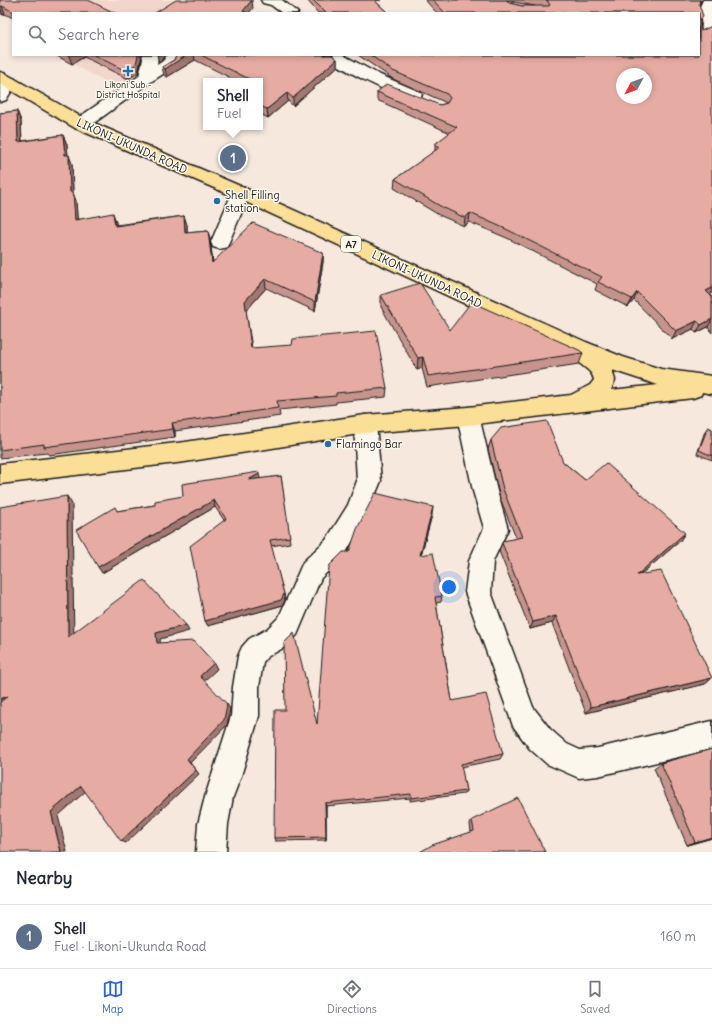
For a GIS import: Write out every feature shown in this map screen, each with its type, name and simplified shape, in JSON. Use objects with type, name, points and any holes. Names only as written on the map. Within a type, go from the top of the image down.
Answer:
[{"type":"highway","name":"LIKONI-UKUNDA ROAD","points":[[3,85],[81,124],[241,194],[558,339],[618,364],[661,377],[712,386]]},
{"type":"highway","points":[[558,339],[595,362],[604,374],[602,388],[597,394],[566,404]]},
{"type":"highway","name":"A7","points":[[0,474],[184,452],[365,424],[468,416],[712,386]]},
{"type":"street","points":[[268,0],[276,2],[290,12]]},
{"type":"street","points":[[700,33],[710,27],[710,24],[703,15],[710,0]]},
{"type":"street","points":[[146,78],[151,59],[150,56]]},
{"type":"street","points":[[81,124],[146,78],[169,64],[174,56]]},
{"type":"street","points":[[334,56],[347,65],[378,81],[426,101]]},
{"type":"street","points":[[220,242],[241,194]]},
{"type":"street","points":[[468,416],[485,491],[496,529],[486,548],[481,562],[478,592],[523,716],[540,738],[557,754],[579,764],[598,762],[712,735]]},
{"type":"street","points":[[211,852],[213,824],[219,797],[245,716],[246,687],[251,656],[258,648],[276,638],[288,626],[312,570],[320,560],[335,548],[358,510],[369,481],[365,424]]},
{"type":"shaded area","points":[[70,0],[198,0],[227,12],[47,12]]},
{"type":"shaded area","name":"Likoni Sub - District Hospital","points":[[58,56],[192,56],[136,94],[115,87]]},
{"type":"building","points":[[0,0],[88,0],[113,12],[14,12],[2,6],[0,7]]},
{"type":"building","points":[[176,0],[252,0],[243,11],[245,12],[157,12]]},
{"type":"building","points":[[313,0],[374,0],[387,12],[325,12]]},
{"type":"building","points":[[433,0],[507,0],[509,3],[522,6],[549,6],[550,5],[547,0],[700,0],[699,4],[703,16],[700,20],[700,12],[444,12]]},
{"type":"building","points":[[700,20],[701,31],[712,26],[712,288],[706,291],[712,297],[712,319],[701,325],[697,321],[676,331],[637,292],[632,299],[598,282],[602,277],[508,230],[470,213],[465,218],[440,206],[395,179],[440,147],[435,144],[457,127],[377,92],[387,84],[440,105],[447,103],[450,98],[447,94],[393,71],[371,56],[700,56]]},
{"type":"building","points":[[96,56],[138,56],[136,64],[126,71]]},
{"type":"building","points":[[176,56],[185,56],[165,69],[162,67],[174,60]]},
{"type":"building","points":[[203,56],[333,56],[337,59],[293,98],[287,93],[267,109],[263,107],[263,78],[247,78]]},
{"type":"building","points":[[17,111],[18,142],[63,135],[65,155],[69,155],[70,192],[73,192],[75,220],[113,213],[115,226],[184,216],[185,233],[208,231],[212,263],[253,223],[323,253],[315,302],[265,279],[245,301],[251,348],[292,345],[293,339],[376,331],[387,388],[336,393],[336,396],[277,401],[278,408],[172,423],[173,429],[44,447],[44,444],[0,450],[0,113]]},
{"type":"building","points":[[420,283],[450,330],[471,302],[583,353],[428,376],[423,357],[418,358],[381,295]]},
{"type":"building","points":[[547,421],[563,462],[585,480],[606,463],[685,533],[637,575],[661,571],[712,678],[591,707],[556,616],[533,622],[502,543],[503,541],[522,537],[503,489],[491,440],[501,428]]},
{"type":"building","points":[[708,427],[712,429],[712,456],[699,450]]},
{"type":"building","points":[[259,472],[259,474],[248,480],[281,476],[290,537],[270,540],[284,594],[281,600],[205,621],[190,546],[226,519],[214,500],[98,567],[76,530],[115,507],[117,511],[155,505],[155,501],[183,496],[182,484]]},
{"type":"building","points":[[375,493],[433,507],[420,555],[433,553],[442,596],[435,597],[452,701],[486,694],[503,754],[461,764],[466,791],[411,798],[411,794],[325,803],[326,837],[274,838],[275,710],[285,710],[284,643],[294,633],[317,724],[329,566],[343,552],[349,552],[357,529]]},
{"type":"building","points":[[67,496],[68,637],[144,580],[186,625],[156,633],[157,643],[194,641],[214,663],[200,676],[227,704],[224,720],[187,759],[196,770],[121,841],[81,786],[51,812],[61,852],[0,852],[0,702],[8,696],[0,699],[0,507]]},
{"type":"building","points":[[712,749],[712,837],[695,842],[661,763]]},
{"type":"building","points":[[518,798],[545,852],[420,852],[432,845],[474,831],[472,820]]},
{"type":"place","name":"Likoni Sub - District Hospital","points":[[128,71]]},
{"type":"place","name":"Shell","points":[[233,158]]},
{"type":"place","name":"Shell Filling station","points":[[217,201]]},
{"type":"place","name":"Flamingo Bar","points":[[328,444]]}]
